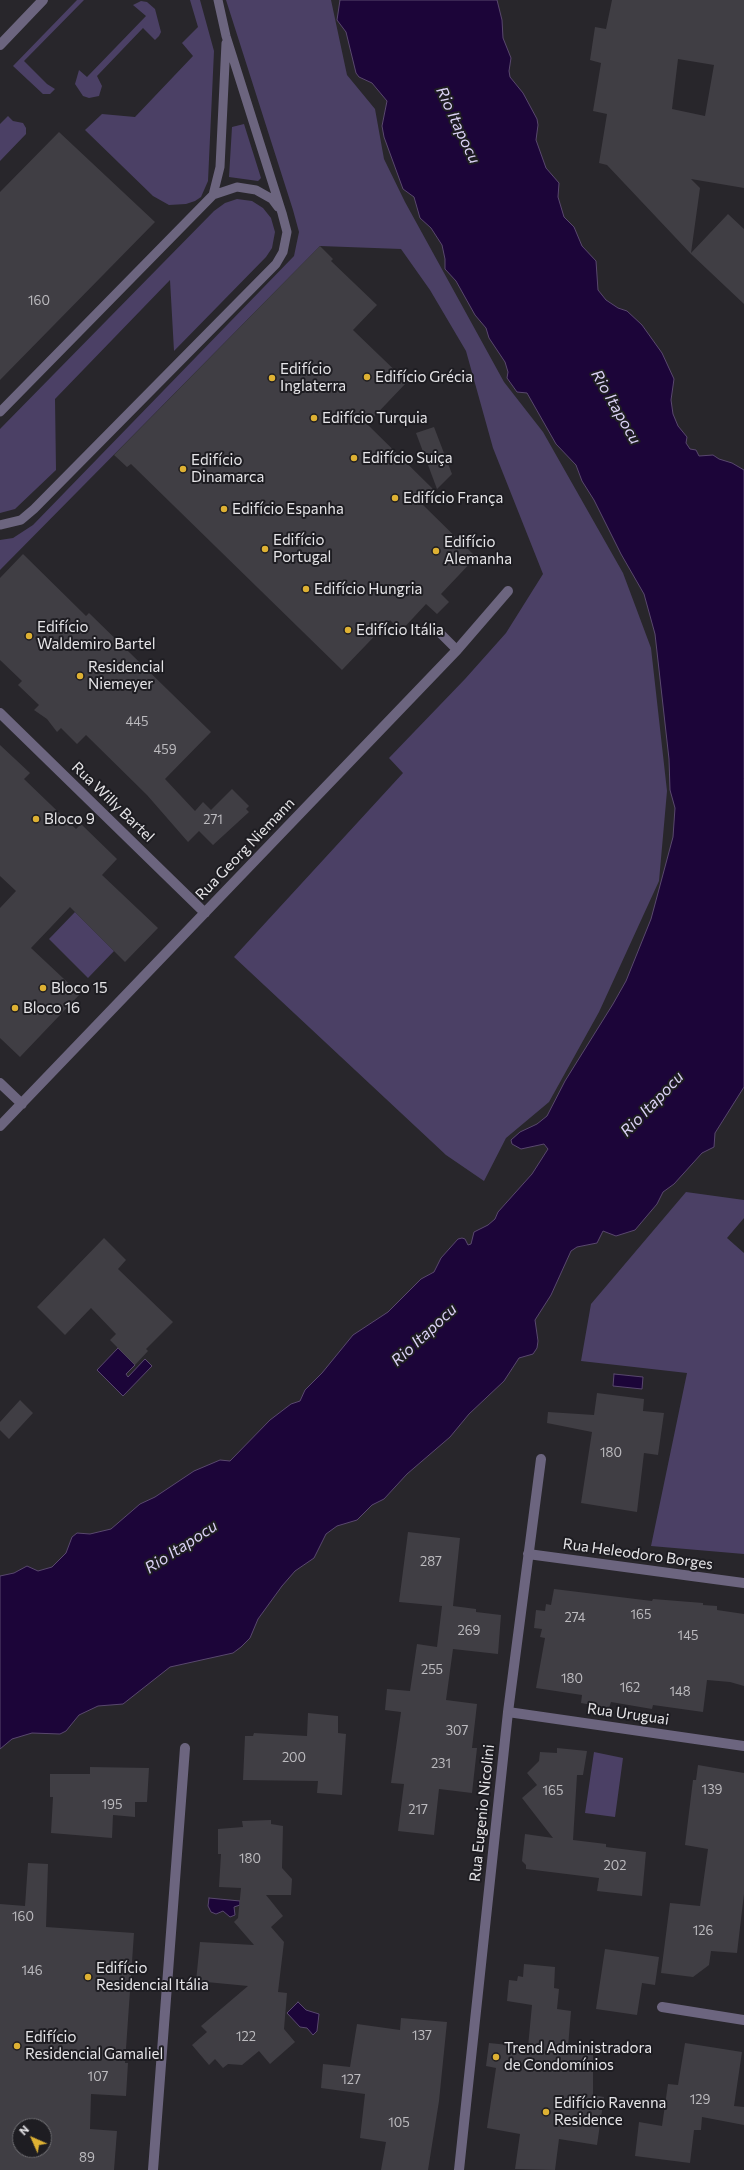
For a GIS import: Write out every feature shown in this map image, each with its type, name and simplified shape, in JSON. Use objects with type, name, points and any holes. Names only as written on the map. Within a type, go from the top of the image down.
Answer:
[{"type":"street","points":[[0,45],[43,0]]},
{"type":"street","name":"Rua Georg Niemann","points":[[0,1126],[457,650],[508,591]]},
{"type":"street","name":"Rua Willy Bartel","points":[[0,713],[205,912]]},
{"type":"street","points":[[0,1083],[22,1104]]},
{"type":"street","name":"Rua Eugenio Nicolini","points":[[459,2170],[508,1712],[541,1459]]},
{"type":"street","name":"Rua Heleodoro Borges","points":[[528,1554],[744,1583]]},
{"type":"street","name":"Rua Uruguai","points":[[508,1712],[744,1746]]},
{"type":"street","points":[[153,2170],[185,1748]]},
{"type":"street","points":[[662,2007],[744,2020]]},
{"type":"lane","points":[[0,525],[21,520],[34,509],[276,264],[283,252],[287,232],[226,36],[218,0]]},
{"type":"lane","points":[[213,195],[220,167],[226,36]]},
{"type":"lane","points":[[0,412],[213,195],[237,187],[256,190],[272,199],[282,213]]},
{"type":"lane","points":[[442,634],[457,650]]},
{"type":"shaded area","points":[[77,0],[84,0],[24,61],[47,84],[55,89],[50,94],[43,94],[13,66]]},
{"type":"shaded area","points":[[190,0],[200,0],[214,51],[208,181],[201,197],[195,201],[186,204],[169,205],[153,196],[85,130],[102,114],[135,117],[193,56],[182,43],[198,27]]},
{"type":"shaded area","points":[[226,0],[331,0],[347,75],[375,109],[384,159],[405,202],[504,382],[543,432],[623,573],[651,648],[667,791],[659,881],[599,1012],[549,1102],[506,1138],[484,1181],[446,1155],[234,957],[403,773],[389,758],[465,679],[506,633],[543,574],[493,448],[466,351],[430,290],[401,249],[320,246],[0,570],[0,540],[13,538],[33,525],[294,256],[299,232]]},
{"type":"shaded area","points":[[141,1],[147,2],[155,9],[161,32],[159,36],[155,40],[143,28],[97,76],[102,86],[99,96],[89,98],[83,96],[75,84],[79,70],[87,77],[146,16],[133,5]]},
{"type":"shaded area","points":[[8,116],[13,121],[23,123],[26,128],[26,134],[0,161],[0,124]]},
{"type":"shaded area","points":[[244,124],[261,178],[258,181],[229,177],[232,127]]},
{"type":"shaded area","points":[[237,199],[252,201],[263,208],[271,218],[275,232],[272,248],[266,257],[174,351],[170,280],[55,399],[56,470],[15,509],[0,513],[0,429],[214,211],[225,203]]},
{"type":"shaded area","points":[[75,912],[114,951],[88,978],[49,939]]},
{"type":"shaded area","points":[[686,1192],[744,1200],[744,1218],[727,1238],[744,1253],[744,1554],[651,1546],[687,1373],[581,1361],[591,1304]]},
{"type":"shaded area","points":[[594,1752],[623,1758],[615,1817],[585,1813]]},
{"type":"water","name":"Rio Itapocu","points":[[340,0],[497,0],[502,20],[503,38],[511,58],[509,71],[510,77],[523,93],[537,119],[538,125],[536,140],[546,168],[559,183],[558,197],[564,217],[574,227],[582,246],[596,261],[598,290],[606,300],[618,308],[627,311],[642,325],[662,353],[674,379],[671,400],[673,414],[678,426],[687,437],[686,443],[690,449],[696,450],[699,456],[713,455],[744,470],[744,1087],[715,1133],[714,1147],[702,1153],[674,1184],[663,1192],[657,1204],[635,1230],[616,1236],[603,1231],[597,1243],[577,1247],[571,1251],[551,1295],[535,1320],[538,1341],[537,1348],[533,1354],[519,1358],[504,1381],[469,1414],[450,1437],[407,1474],[384,1499],[372,1505],[357,1520],[337,1526],[326,1534],[314,1558],[295,1571],[282,1586],[258,1619],[250,1638],[241,1647],[233,1653],[170,1667],[123,1704],[98,1706],[79,1715],[66,1731],[60,1734],[32,1733],[12,1739],[0,1749],[0,1576],[14,1573],[27,1566],[38,1571],[52,1567],[66,1553],[72,1537],[77,1533],[90,1534],[111,1529],[140,1504],[155,1497],[194,1471],[220,1460],[230,1461],[270,1420],[291,1404],[300,1401],[305,1390],[322,1373],[353,1335],[388,1312],[421,1279],[434,1272],[441,1258],[458,1239],[465,1239],[468,1245],[471,1244],[474,1232],[488,1225],[495,1219],[498,1212],[532,1174],[548,1149],[544,1144],[521,1149],[512,1144],[511,1140],[520,1132],[537,1124],[547,1116],[565,1081],[626,981],[651,919],[673,837],[675,808],[670,790],[669,759],[655,634],[644,594],[621,554],[594,500],[582,481],[576,465],[556,444],[527,393],[517,392],[507,378],[508,372],[505,362],[489,338],[486,328],[475,315],[456,281],[445,269],[445,259],[442,245],[431,228],[420,218],[414,197],[403,189],[384,137],[382,126],[387,101],[372,83],[359,77],[356,73],[346,32],[337,20]]},
{"type":"water","points":[[118,1348],[135,1365],[126,1374],[128,1377],[145,1359],[152,1366],[123,1396],[97,1370]]},
{"type":"water","points":[[614,1374],[643,1377],[642,1389],[613,1386]]},
{"type":"water","points":[[209,1898],[240,1901],[240,1905],[234,1907],[235,1915],[230,1917],[223,1911],[216,1914],[211,1912],[208,1906]]},
{"type":"water","points":[[298,2002],[306,2010],[319,2014],[317,2031],[313,2035],[307,2028],[300,2027],[287,2013]]},
{"type":"building","points":[[612,0],[744,0],[744,188],[691,179],[700,188],[691,253],[728,214],[744,229],[744,304],[691,254],[607,165],[599,163],[607,114],[593,111],[601,63],[590,60],[595,27],[606,29]],"holes":[[[678,59],[714,65],[705,116],[672,109]]]},
{"type":"building","points":[[59,132],[155,222],[0,380],[0,192]]},
{"type":"building","points":[[320,246],[333,259],[331,261],[377,305],[353,330],[407,382],[367,424],[435,491],[422,504],[476,557],[441,594],[449,602],[437,614],[426,604],[401,631],[390,620],[342,670],[131,464],[127,467],[114,455]]},
{"type":"building","points":[[434,427],[452,474],[437,489],[416,433]]},
{"type":"building","points":[[23,554],[86,616],[89,613],[211,732],[165,779],[195,811],[203,802],[211,810],[232,789],[249,806],[246,809],[249,812],[213,845],[199,831],[188,842],[147,795],[86,735],[77,744],[61,728],[57,732],[47,719],[34,710],[39,705],[18,685],[22,681],[0,660],[0,578]]},
{"type":"building","points":[[0,745],[30,773],[24,779],[76,829],[81,824],[117,859],[102,875],[158,928],[125,962],[70,907],[31,948],[80,994],[20,1057],[0,1038],[0,908],[16,891],[0,876]]},
{"type":"building","points":[[104,1238],[126,1260],[118,1269],[173,1322],[146,1349],[148,1351],[135,1365],[110,1340],[116,1334],[91,1308],[65,1335],[37,1307]]},
{"type":"building","points":[[597,1393],[644,1399],[643,1411],[664,1413],[658,1455],[644,1453],[637,1512],[581,1503],[592,1432],[547,1423],[548,1412],[594,1415]]},
{"type":"building","points":[[20,1400],[33,1413],[9,1439],[0,1430],[0,1422]]},
{"type":"building","points":[[408,1532],[460,1538],[453,1606],[476,1609],[476,1612],[501,1615],[498,1654],[453,1649],[446,1700],[477,1704],[472,1748],[477,1748],[472,1793],[439,1789],[434,1835],[398,1831],[404,1784],[391,1783],[401,1712],[385,1710],[387,1689],[410,1691],[417,1644],[437,1647],[442,1606],[399,1602]]},
{"type":"building","points":[[554,1589],[652,1601],[653,1599],[703,1603],[703,1605],[717,1606],[717,1610],[744,1614],[744,1686],[730,1682],[707,1680],[703,1712],[653,1705],[652,1709],[611,1702],[609,1708],[581,1703],[582,1695],[536,1688],[545,1638],[540,1637],[542,1629],[534,1628],[536,1610],[545,1611],[546,1604],[551,1605]]},
{"type":"building","points":[[308,1713],[338,1716],[338,1733],[346,1734],[342,1795],[317,1793],[318,1781],[243,1780],[245,1736],[253,1736],[254,1733],[307,1736]]},
{"type":"building","points":[[557,1748],[587,1751],[583,1775],[577,1775],[573,1840],[606,1844],[606,1847],[646,1852],[642,1896],[597,1891],[599,1878],[526,1869],[526,1865],[522,1861],[525,1834],[553,1838],[522,1798],[537,1785],[527,1773],[539,1761],[540,1752],[557,1753]]},
{"type":"building","points":[[698,1765],[744,1773],[744,1894],[737,1953],[711,1951],[709,1965],[693,1977],[661,1973],[670,1903],[700,1906],[708,1849],[685,1845],[693,1780],[696,1780]]},
{"type":"building","points":[[90,1767],[149,1768],[147,1802],[135,1802],[135,1817],[113,1815],[112,1838],[51,1833],[53,1797],[50,1797],[50,1774],[90,1774]]},
{"type":"building","points":[[271,1820],[271,1824],[283,1826],[282,1868],[292,1879],[291,1895],[266,1895],[283,1916],[271,1927],[284,1942],[278,1992],[287,1993],[284,2029],[295,2042],[270,2064],[259,2051],[242,2065],[228,2064],[223,2068],[215,2059],[209,2065],[192,2045],[207,2032],[201,2026],[248,1986],[196,1981],[200,1942],[254,1945],[234,1922],[238,1918],[241,1888],[219,1887],[221,1854],[218,1854],[218,1829],[243,1827],[242,1821]]},
{"type":"building","points":[[28,1863],[48,1864],[46,1927],[134,1933],[125,2063],[128,2063],[126,2096],[91,2094],[90,2129],[117,2131],[114,2170],[0,2170],[0,1904],[25,1906]]},
{"type":"building","points":[[605,1949],[659,1957],[655,1985],[642,1983],[637,2015],[596,2009]]},
{"type":"building","points":[[524,1964],[555,1967],[554,1988],[559,1989],[557,2009],[571,2011],[568,2047],[593,2047],[593,2095],[604,2097],[597,2145],[559,2139],[555,2170],[515,2169],[520,2134],[487,2128],[496,2068],[486,2066],[489,2043],[528,2047],[532,2005],[507,2001],[509,1980],[517,1981],[518,1976],[523,1977]]},
{"type":"building","points":[[401,2018],[447,2022],[439,2101],[428,2170],[381,2170],[386,2142],[360,2138],[365,2094],[321,2088],[323,2064],[350,2067],[357,2024],[400,2030]]},
{"type":"building","points":[[685,2043],[742,2052],[734,2106],[744,2107],[744,2125],[702,2117],[701,2130],[694,2130],[690,2163],[635,2156],[639,2122],[662,2126],[668,2084],[678,2085]]},
{"type":"place","name":"Edifício Grécia","points":[[367,377]]},
{"type":"place","name":"Edifício Inglaterra","points":[[272,378]]},
{"type":"place","name":"Edifício Turquia","points":[[314,418]]},
{"type":"place","name":"Edifício Suiça","points":[[354,458]]},
{"type":"place","name":"Edifício Dinamarca","points":[[183,469]]},
{"type":"place","name":"Edifício França","points":[[395,498]]},
{"type":"place","name":"Edifício Espanha","points":[[224,509]]},
{"type":"place","name":"Edifício Portugal","points":[[265,549]]},
{"type":"place","name":"Edifício Alemanha","points":[[436,551]]},
{"type":"place","name":"Edifício Hungria","points":[[306,589]]},
{"type":"place","name":"Edifício Itália","points":[[348,630]]},
{"type":"place","name":"Edifício Waldemiro Bartel","points":[[29,636]]},
{"type":"place","name":"Residencial Niemeyer","points":[[80,676]]},
{"type":"place","name":"Bloco 9","points":[[36,819]]},
{"type":"place","name":"Bloco 15","points":[[43,988]]},
{"type":"place","name":"Bloco 16","points":[[15,1008]]},
{"type":"place","name":"Edifício Residencial Itália","points":[[88,1977]]},
{"type":"place","name":"Edifício Residencial Gamaliel","points":[[17,2046]]},
{"type":"place","name":"Trend Administradora de Condomínios","points":[[496,2057]]},
{"type":"place","name":"Edifício Ravenna Residence","points":[[546,2112]]}]
